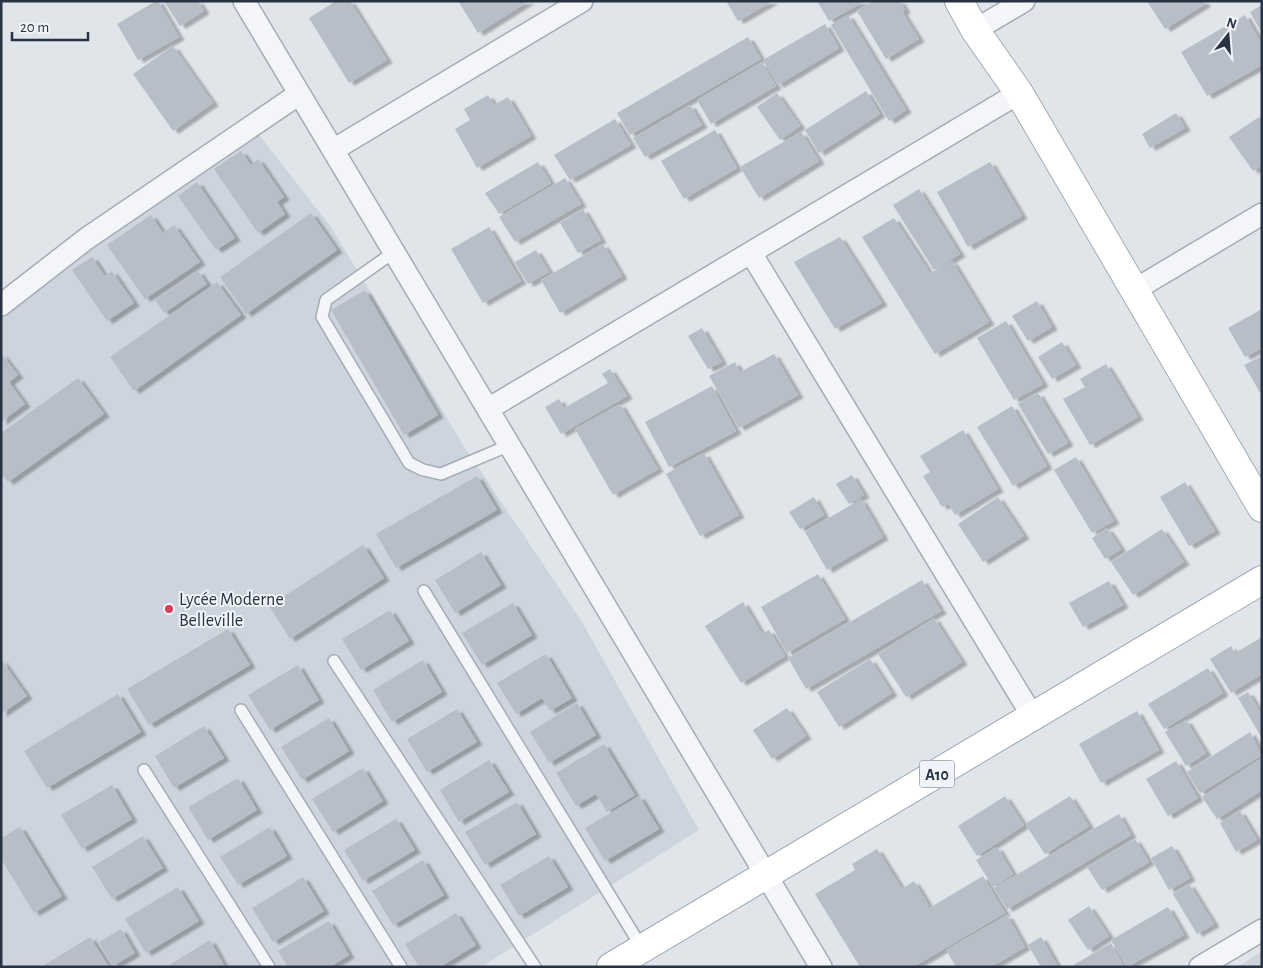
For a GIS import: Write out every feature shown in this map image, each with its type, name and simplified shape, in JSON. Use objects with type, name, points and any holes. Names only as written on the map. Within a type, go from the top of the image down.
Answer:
[{"type":"main road","points":[[958,1],[975,30],[1019,93],[1136,289],[1262,508]]},
{"type":"main road","name":"A10","points":[[610,967],[1033,718],[1262,580]]},
{"type":"street","points":[[244,1],[821,967]]},
{"type":"street","points":[[333,150],[582,1]]},
{"type":"street","points":[[975,30],[1024,1]]},
{"type":"street","points":[[488,410],[1019,93]]},
{"type":"street","points":[[1,305],[86,239],[299,94]]},
{"type":"street","points":[[1136,289],[1262,214]]},
{"type":"street","points":[[751,253],[1033,718]]},
{"type":"street","points":[[1200,967],[1262,930]]},
{"type":"lane","points":[[394,252],[326,300],[322,317],[339,348],[410,463],[423,470],[440,474],[510,446]]},
{"type":"lane","points":[[424,591],[642,948]]},
{"type":"lane","points":[[334,661],[534,967]]},
{"type":"lane","points":[[241,710],[401,967]]},
{"type":"lane","points":[[144,770],[269,967]]},
{"type":"shaded area","points":[[256,131],[331,227],[465,448],[582,622],[699,830],[481,967],[1,967],[1,315]]},
{"type":"shaded area","points":[[1262,951],[1262,967],[1238,967]]},
{"type":"building","points":[[158,1],[179,37],[138,60],[117,24]]},
{"type":"building","points":[[164,1],[198,1],[204,11],[180,26]]},
{"type":"building","points":[[336,1],[350,1],[387,60],[349,83],[309,18]]},
{"type":"building","points":[[458,1],[529,1],[478,33]]},
{"type":"building","points":[[726,1],[773,1],[738,21]]},
{"type":"building","points":[[817,1],[865,1],[829,21]]},
{"type":"building","points":[[873,1],[900,1],[905,10],[902,12],[919,39],[886,59],[857,11]]},
{"type":"building","points":[[1147,1],[1204,1],[1205,4],[1165,29]]},
{"type":"building","points":[[1262,5],[1262,33],[1250,12]]},
{"type":"building","points":[[848,15],[906,110],[889,121],[831,25]]},
{"type":"building","points":[[1245,15],[1262,44],[1262,65],[1207,96],[1181,52]]},
{"type":"building","points":[[825,24],[839,48],[778,85],[763,60]]},
{"type":"building","points":[[748,37],[761,59],[630,135],[617,113]]},
{"type":"building","points":[[173,46],[213,103],[173,131],[133,74]]},
{"type":"building","points":[[762,62],[776,86],[711,124],[697,100]]},
{"type":"building","points":[[866,91],[880,114],[819,153],[805,130]]},
{"type":"building","points":[[777,93],[800,126],[780,140],[757,107]]},
{"type":"building","points":[[488,95],[494,105],[508,97],[531,136],[477,168],[455,129],[470,120],[464,109]]},
{"type":"building","points":[[690,105],[702,125],[645,157],[633,138]]},
{"type":"building","points":[[1176,113],[1185,128],[1150,148],[1142,134]]},
{"type":"building","points":[[1259,117],[1262,120],[1262,165],[1253,171],[1229,137]]},
{"type":"building","points":[[615,119],[631,145],[570,180],[554,155]]},
{"type":"building","points":[[715,130],[737,168],[684,199],[661,161]]},
{"type":"building","points":[[801,132],[819,161],[759,198],[740,167]]},
{"type":"building","points":[[241,151],[251,165],[258,159],[284,197],[277,202],[285,214],[258,233],[214,169]]},
{"type":"building","points":[[538,162],[551,183],[499,214],[485,193]]},
{"type":"building","points":[[990,162],[1022,216],[968,247],[937,192]]},
{"type":"building","points":[[565,178],[581,204],[515,242],[499,217]]},
{"type":"building","points":[[197,182],[235,238],[216,250],[178,196]]},
{"type":"building","points":[[919,189],[960,254],[934,270],[893,205]]},
{"type":"building","points":[[583,209],[601,240],[578,253],[560,223]]},
{"type":"building","points":[[311,213],[337,250],[246,314],[220,277]]},
{"type":"building","points":[[151,215],[163,233],[174,225],[200,262],[145,299],[107,245]]},
{"type":"building","points":[[894,218],[930,273],[952,261],[989,322],[935,354],[862,237]]},
{"type":"building","points":[[489,227],[521,281],[483,303],[451,249]]},
{"type":"building","points":[[840,237],[882,303],[835,329],[794,262]]},
{"type":"building","points":[[603,244],[622,276],[560,313],[541,280]]},
{"type":"building","points":[[536,250],[549,272],[528,284],[515,262]]},
{"type":"building","points":[[92,257],[105,276],[112,271],[134,303],[107,321],[72,270]]},
{"type":"building","points":[[198,271],[207,284],[164,313],[155,300]]},
{"type":"building","points":[[217,282],[241,315],[134,391],[110,357]]},
{"type":"building","points":[[365,290],[438,415],[404,435],[331,310]]},
{"type":"building","points":[[1037,301],[1052,327],[1028,341],[1012,316]]},
{"type":"building","points":[[1262,309],[1262,348],[1245,357],[1228,328]]},
{"type":"building","points":[[1006,321],[1043,384],[1014,400],[977,338]]},
{"type":"building","points":[[702,328],[722,362],[708,369],[688,336]]},
{"type":"building","points":[[1062,342],[1076,365],[1052,379],[1038,357]]},
{"type":"building","points":[[1,353],[18,375],[9,382],[25,404],[1,422]]},
{"type":"building","points":[[774,354],[798,395],[739,428],[709,376],[735,362],[740,372]]},
{"type":"building","points":[[1262,356],[1262,396],[1244,365]]},
{"type":"building","points":[[1106,364],[1138,417],[1090,445],[1063,399],[1085,387],[1080,379]]},
{"type":"building","points":[[610,369],[627,396],[561,434],[545,407],[559,399],[564,408],[608,383],[602,374]]},
{"type":"building","points":[[78,378],[104,414],[8,482],[1,473],[1,433]]},
{"type":"building","points":[[712,386],[736,431],[669,467],[645,422]]},
{"type":"building","points":[[1038,393],[1068,443],[1048,454],[1018,404]]},
{"type":"building","points":[[620,404],[658,469],[613,495],[575,429]]},
{"type":"building","points":[[1012,406],[1047,466],[1013,486],[977,427]]},
{"type":"building","points":[[963,430],[998,489],[955,515],[948,504],[942,507],[923,476],[930,472],[920,456]]},
{"type":"building","points":[[704,453],[739,515],[700,536],[666,474]]},
{"type":"building","points":[[1076,457],[1114,521],[1092,533],[1054,470]]},
{"type":"building","points":[[852,475],[864,495],[849,504],[836,484]]},
{"type":"building","points":[[477,476],[497,510],[396,568],[376,534]]},
{"type":"building","points":[[1185,482],[1215,531],[1189,546],[1160,497]]},
{"type":"building","points":[[814,497],[824,515],[800,529],[789,512]]},
{"type":"building","points":[[998,497],[1024,536],[983,562],[958,524]]},
{"type":"building","points":[[861,499],[883,537],[827,570],[805,532]]},
{"type":"building","points":[[1107,528],[1121,549],[1105,559],[1092,538]]},
{"type":"building","points":[[1162,529],[1184,562],[1133,595],[1111,562]]},
{"type":"building","points":[[363,545],[384,578],[290,639],[269,606]]},
{"type":"building","points":[[481,552],[501,585],[455,613],[435,580]]},
{"type":"building","points":[[818,574],[845,619],[787,653],[761,607]]},
{"type":"building","points":[[922,580],[941,611],[806,689],[788,658]]},
{"type":"building","points":[[1109,581],[1123,605],[1083,627],[1069,603]]},
{"type":"building","points":[[743,602],[762,634],[769,630],[785,656],[741,683],[705,626]]},
{"type":"building","points":[[513,603],[532,635],[482,665],[462,633]]},
{"type":"building","points":[[390,610],[409,641],[361,670],[342,639]]},
{"type":"building","points":[[934,618],[962,662],[906,697],[878,654]]},
{"type":"building","points":[[228,629],[250,665],[149,725],[127,689]]},
{"type":"building","points":[[1262,637],[1262,674],[1231,693],[1210,659],[1231,646],[1235,653]]},
{"type":"building","points":[[546,654],[572,698],[550,711],[542,698],[516,714],[497,683]]},
{"type":"building","points":[[1,659],[27,696],[1,714]]},
{"type":"building","points":[[870,659],[892,693],[839,727],[817,692]]},
{"type":"building","points":[[423,660],[442,692],[392,722],[373,690]]},
{"type":"building","points":[[298,665],[319,700],[270,730],[248,695]]},
{"type":"building","points":[[1208,668],[1223,693],[1164,729],[1148,704]]},
{"type":"building","points":[[1248,692],[1262,715],[1262,738],[1238,698]]},
{"type":"building","points":[[118,694],[141,732],[47,788],[24,751]]},
{"type":"building","points":[[577,703],[596,735],[549,763],[530,732]]},
{"type":"building","points":[[787,708],[806,736],[772,759],[753,730]]},
{"type":"building","points":[[457,709],[477,742],[427,772],[407,739]]},
{"type":"building","points":[[1137,711],[1159,750],[1101,783],[1079,744]]},
{"type":"building","points":[[329,718],[349,751],[302,780],[281,747]]},
{"type":"building","points":[[1186,720],[1206,753],[1186,766],[1165,732]]},
{"type":"building","points":[[204,726],[224,758],[174,788],[155,756]]},
{"type":"building","points":[[1250,732],[1262,755],[1200,793],[1187,772]]},
{"type":"building","points":[[604,744],[635,795],[607,812],[596,794],[576,806],[556,773]]},
{"type":"building","points":[[1262,758],[1262,790],[1217,819],[1202,797]]},
{"type":"building","points":[[489,760],[509,792],[459,822],[440,790]]},
{"type":"building","points":[[1176,761],[1198,798],[1168,816],[1146,779]]},
{"type":"building","points":[[363,768],[383,801],[333,832],[312,799]]},
{"type":"building","points":[[238,778],[257,810],[208,840],[188,807]]},
{"type":"building","points":[[112,785],[132,819],[82,849],[61,815]]},
{"type":"building","points":[[639,796],[659,829],[605,861],[585,828]]},
{"type":"building","points":[[1005,796],[1024,825],[977,856],[958,826]]},
{"type":"building","points":[[1070,796],[1089,826],[1045,854],[1025,824]]},
{"type":"building","points":[[517,802],[536,834],[485,865],[465,832]]},
{"type":"building","points":[[1240,811],[1257,840],[1236,852],[1220,823]]},
{"type":"building","points":[[1119,814],[1131,835],[1007,909],[994,888]]},
{"type":"building","points":[[396,819],[415,850],[363,881],[344,850]]},
{"type":"building","points":[[20,827],[62,896],[34,913],[1,859],[1,838]]},
{"type":"building","points":[[270,827],[287,856],[238,885],[220,857]]},
{"type":"building","points":[[143,836],[163,868],[112,899],[92,867]]},
{"type":"building","points":[[1135,839],[1149,862],[1102,890],[1087,867]]},
{"type":"building","points":[[1172,846],[1190,878],[1169,890],[1151,858]]},
{"type":"building","points":[[997,847],[1013,874],[993,887],[976,860]]},
{"type":"building","points":[[877,849],[902,889],[914,881],[929,906],[921,913],[983,876],[1005,913],[913,967],[860,967],[815,894],[855,870],[852,864]]},
{"type":"building","points":[[549,856],[568,887],[519,916],[500,885]]},
{"type":"building","points":[[423,860],[444,895],[393,925],[372,891]]},
{"type":"building","points":[[303,877],[324,911],[273,942],[252,908]]},
{"type":"building","points":[[1189,884],[1214,924],[1197,934],[1173,894]]},
{"type":"building","points":[[178,887],[199,921],[146,953],[125,919]]},
{"type":"building","points":[[1089,906],[1109,936],[1088,950],[1068,920]]},
{"type":"building","points":[[1168,907],[1184,935],[1127,967],[1111,940]]},
{"type":"building","points":[[456,913],[476,945],[440,967],[419,967],[405,944]]},
{"type":"building","points":[[1007,915],[1025,947],[991,967],[956,967],[946,950]]},
{"type":"building","points":[[329,921],[349,955],[330,967],[288,967],[278,951]]},
{"type":"building","points":[[121,929],[135,953],[113,966],[99,942]]},
{"type":"building","points":[[90,937],[109,967],[41,967]]},
{"type":"building","points":[[1041,937],[1058,967],[1041,967],[1028,945]]},
{"type":"building","points":[[210,940],[225,967],[166,967]]},
{"type":"building","points":[[1111,943],[1124,967],[1070,967]]},
{"type":"place","name":"Lycée Moderne Belleville","points":[[169,609]]}]
